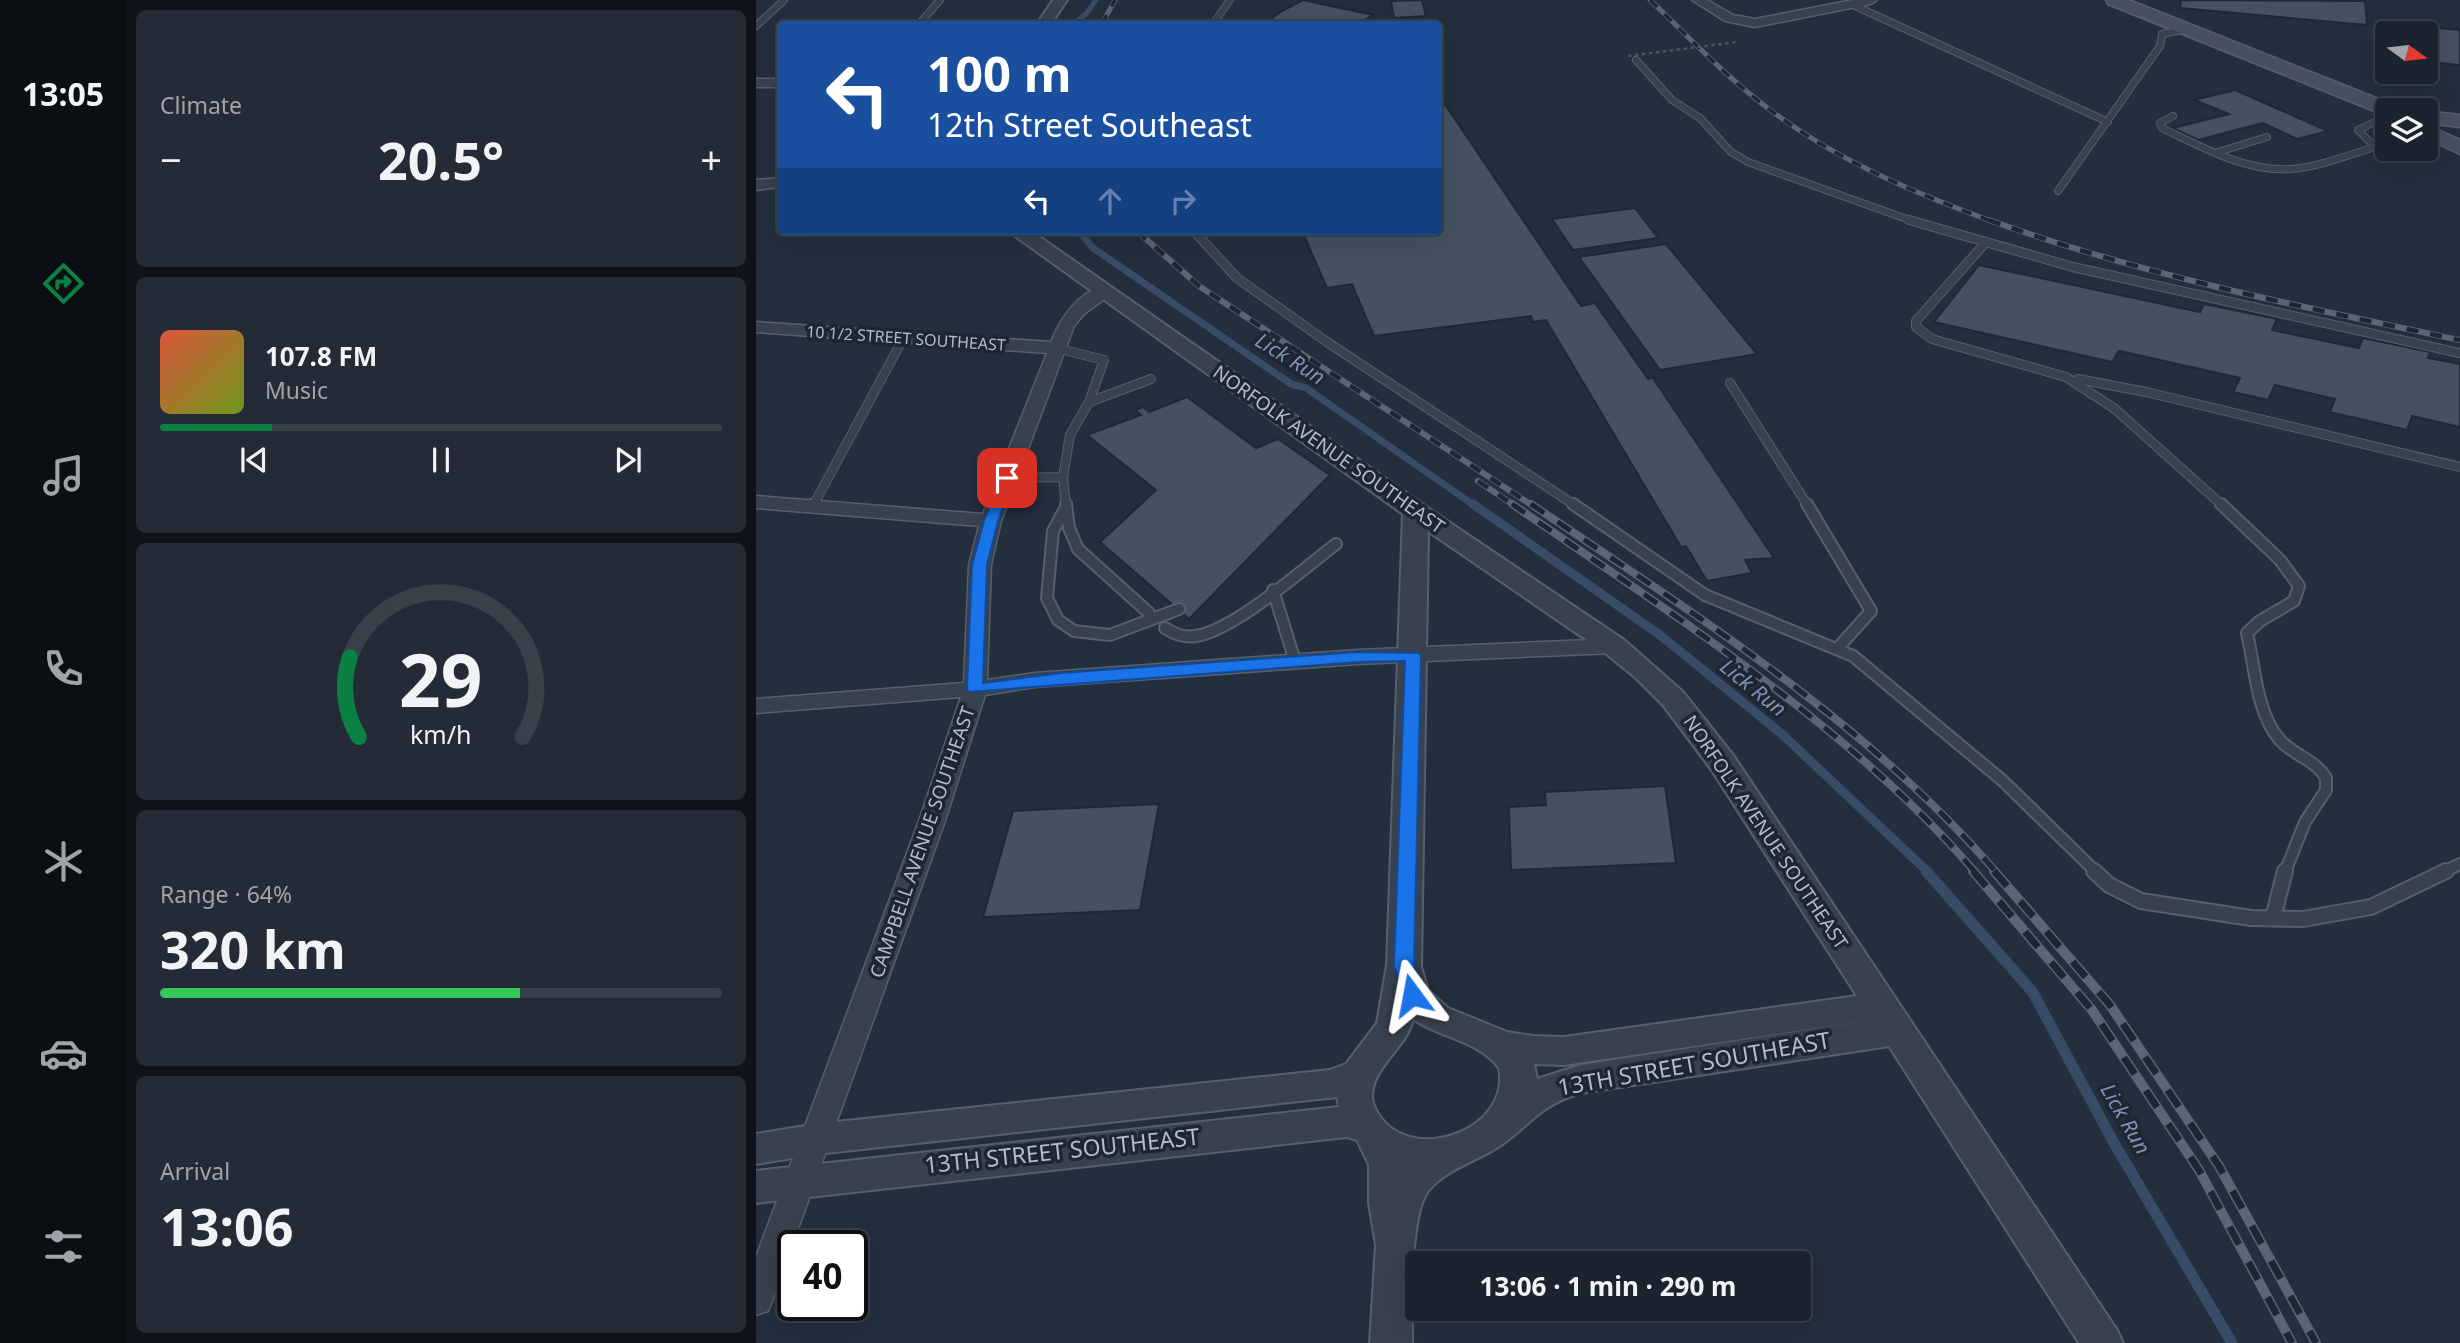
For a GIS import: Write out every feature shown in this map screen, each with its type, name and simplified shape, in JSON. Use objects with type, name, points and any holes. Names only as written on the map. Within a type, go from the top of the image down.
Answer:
[{"type":"main road","points":[[2113,0],[2375,104]]},
{"type":"main road","points":[[2438,118],[2460,121]]},
{"type":"main road","points":[[2438,137],[2460,148]]},
{"type":"street","points":[[1046,21],[1060,0]]},
{"type":"street","points":[[1698,0],[1729,18],[1745,22],[1769,22],[1871,0]]},
{"type":"street","points":[[756,83],[777,83]]},
{"type":"street","points":[[756,185],[777,183]]},
{"type":"street","points":[[1024,235],[1104,290]]},
{"type":"street","name":"CAMPBELL AVENUE SOUTHEAST","points":[[756,1301],[932,821],[975,689],[980,565],[991,521],[1056,348],[1072,318],[1104,290]]},
{"type":"street","name":"NORFOLK AVENUE SOUTHEAST","points":[[1104,290],[1416,511],[1644,668],[1691,718],[2102,1343]]},
{"type":"street","name":"10 1/2 STREET SOUTHEAST","points":[[756,327],[1056,348]]},
{"type":"street","points":[[758,505],[991,521]]},
{"type":"street","points":[[1396,1248],[1388,1203],[1388,1165],[1372,1133],[1358,1114],[1355,1097],[1359,1074],[1394,1026],[1404,965],[1416,511]]},
{"type":"street","points":[[756,706],[975,689],[1035,680],[1295,661],[1614,646]]},
{"type":"street","points":[[1391,1343],[1396,1248],[1404,1197],[1414,1180],[1462,1149],[1485,1138],[1503,1121],[1516,1099],[1519,1080],[1514,1062],[1498,1044],[1480,1033],[1432,1017],[1421,1007],[1412,995],[1404,965]]},
{"type":"street","name":"13TH STREET SOUTHEAST","points":[[1498,1044],[1533,1050],[1564,1051],[1888,1019]]},
{"type":"street","name":"13TH STREET SOUTHEAST","points":[[1503,1121],[1526,1100],[1552,1087],[1581,1079],[1888,1019]]},
{"type":"street","points":[[1380,1045],[1413,1028],[1431,1025],[1459,1027]]},
{"type":"street","name":"13TH STREET SOUTHEAST","points":[[756,1149],[817,1139],[1309,1088],[1334,1084],[1359,1074]]},
{"type":"street","name":"13TH STREET SOUTHEAST","points":[[756,1188],[1331,1122],[1347,1122],[1372,1133]]},
{"type":"street","points":[[1372,1133],[1392,1147],[1433,1156],[1462,1149]]},
{"type":"lane","points":[[756,26],[784,0]]},
{"type":"lane","points":[[922,21],[940,0]]},
{"type":"lane","points":[[1215,21],[1230,0]]},
{"type":"lane","points":[[1851,4],[2108,122]]},
{"type":"lane","points":[[2058,191],[2160,46],[2162,34],[2186,29]]},
{"type":"lane","points":[[1632,58],[1672,100],[1700,118],[1731,152],[1748,162],[1895,216],[2073,267],[2460,353]]},
{"type":"lane","points":[[2173,116],[2160,123],[2162,128],[2246,165],[2278,169],[2302,167],[2375,147],[2358,130],[2375,122]]},
{"type":"lane","points":[[2215,153],[2267,137]]},
{"type":"lane","points":[[1198,235],[1237,278],[1327,342],[1705,595],[1853,656],[2003,781],[2109,885],[2141,901],[2250,918],[2303,919],[2371,907],[2460,864]]},
{"type":"lane","points":[[1986,242],[1916,321],[1916,327],[1933,340],[2058,375],[2146,392],[2460,467]]},
{"type":"lane","points":[[813,507],[904,337]]},
{"type":"lane","points":[[1056,348],[1104,360],[1089,402],[1070,436],[1063,477],[1069,528],[1078,549],[1149,613]]},
{"type":"lane","points":[[2058,375],[2081,384],[2116,410],[2263,544],[2292,574],[2299,586],[2298,596],[2291,605],[2252,625],[2247,633],[2268,722],[2287,748],[2318,767],[2326,777],[2327,788],[2305,823],[2279,891],[2273,918]]},
{"type":"lane","points":[[1089,402],[1151,379]]},
{"type":"lane","points":[[1730,383],[1871,611],[1837,649]]},
{"type":"lane","points":[[1007,478],[1063,477]]},
{"type":"lane","points":[[1066,507],[1053,531],[1046,598],[1058,620],[1074,631],[1110,635],[1179,609]]},
{"type":"lane","points":[[1166,628],[1174,635],[1199,636],[1249,608],[1336,544]]},
{"type":"lane","points":[[1273,590],[1295,661]]},
{"type":"path","points":[[1632,58],[1737,42]]},
{"type":"building","points":[[1303,0],[1373,15],[1363,21],[1269,21]]},
{"type":"building","points":[[1422,0],[1426,16],[1394,18],[1391,1]]},
{"type":"building","points":[[2181,0],[2365,1],[2367,25],[2180,8]]},
{"type":"building","points":[[2438,28],[2460,30],[2460,65],[2438,63]]},
{"type":"building","points":[[2235,90],[2328,131],[2297,139],[2263,123],[2198,140],[2173,128],[2229,114],[2194,100]]},
{"type":"building","points":[[1442,100],[1581,306],[1595,303],[1648,379],[1653,378],[1774,558],[1745,560],[1752,573],[1707,581],[1686,546],[1681,547],[1546,320],[1533,322],[1531,316],[1374,336],[1352,284],[1327,288],[1304,235],[1442,235]]},
{"type":"building","points":[[1635,208],[1658,238],[1573,250],[1552,219]]},
{"type":"building","points":[[1666,244],[1757,354],[1660,370],[1579,257]]},
{"type":"building","points":[[1979,265],[2200,312],[2204,304],[2277,319],[2272,330],[2359,348],[2363,338],[2430,352],[2428,358],[2460,364],[2460,427],[2412,416],[2407,430],[2330,412],[2335,399],[2275,385],[2268,400],[2233,392],[2240,378],[2119,351],[2112,362],[1934,322]]},
{"type":"building","points":[[1187,397],[1256,448],[1278,439],[1330,475],[1189,619],[1100,542],[1156,490],[1087,435],[1141,415],[1135,410],[1143,407],[1149,412]]},
{"type":"building","points":[[1665,786],[1676,863],[1511,870],[1509,807],[1546,805],[1545,792]]},
{"type":"building","points":[[1159,804],[1140,910],[983,917],[1013,811]]},
{"type":"waterway","name":"Lick Run","points":[[1077,21],[1087,13],[1096,0]]},
{"type":"waterway","name":"Lick Run","points":[[1082,235],[1093,248],[1291,384],[1306,388],[1475,506]]},
{"type":"waterway","name":"Lick Run","points":[[1473,504],[1660,635],[1783,735],[1928,872]]},
{"type":"waterway","name":"Lick Run","points":[[1926,871],[2032,991],[2114,1143],[2232,1343]]},
{"type":"railway","points":[[1104,21],[1115,0]]},
{"type":"railway","points":[[1650,0],[1735,81],[1791,125],[1875,173],[1994,222]]},
{"type":"railway","points":[[1989,220],[2047,240],[2163,273],[2281,302],[2460,340]]},
{"type":"railway","points":[[1142,235],[1199,286],[1533,506]]},
{"type":"railway","points":[[1478,481],[1515,506]]},
{"type":"railway","points":[[1512,504],[1695,630],[1815,720],[1872,768],[1926,819],[1975,872]]},
{"type":"railway","points":[[1531,504],[1716,629],[1835,719],[1892,767],[1946,818],[1996,872]]},
{"type":"railway","points":[[1973,871],[2092,1010],[2199,1170],[2292,1343]]},
{"type":"railway","points":[[1994,871],[2110,1005],[2219,1166],[2316,1343]]},
{"type":"route","points":[[1007,478],[991,521],[980,565],[975,689],[1061,678],[1358,657],[1413,656],[1404,965],[1412,995]]}]
